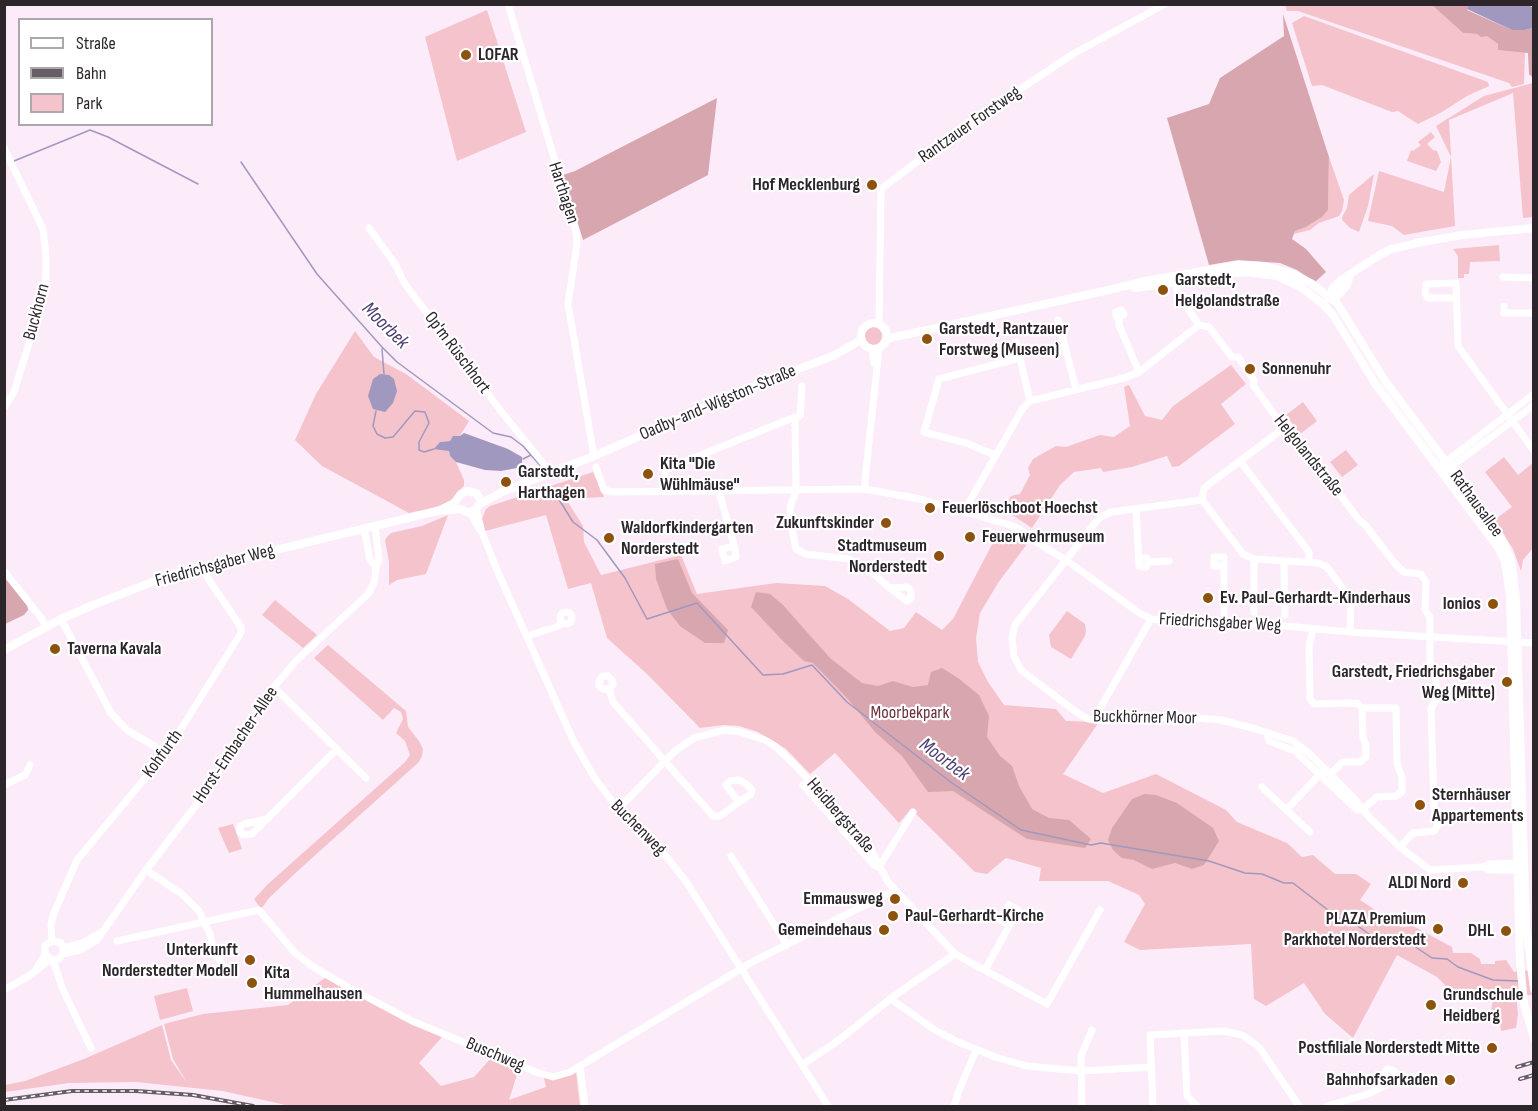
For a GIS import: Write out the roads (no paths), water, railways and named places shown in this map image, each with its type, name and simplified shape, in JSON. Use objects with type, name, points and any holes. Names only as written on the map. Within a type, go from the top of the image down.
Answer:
[{"type":"main road","points":[[862,342],[875,348],[886,336],[908,334],[1230,266],[1264,266],[1284,270],[1299,276],[1327,300],[1338,295],[1347,285],[1350,275],[1381,254],[1407,245],[1463,235],[1533,228]]},
{"type":"main road","name":"Rathausallee","points":[[1327,300],[1333,315],[1375,383],[1504,543],[1511,560],[1514,578],[1519,867],[1533,989]]},
{"type":"main road","name":"Oadby-and-Wigston-Straße","points":[[594,456],[752,386],[862,342],[862,329],[868,324],[877,323]]},
{"type":"main road","points":[[877,323],[886,336]]},
{"type":"main road","points":[[458,499],[473,506],[501,492],[594,456]]},
{"type":"main road","name":"Friedrichsgaber Weg","points":[[4,650],[61,619],[110,597],[168,576],[437,511],[473,506],[472,491],[461,494],[458,499],[437,511]]},
{"type":"main road","name":"Rathausallee","points":[[1526,926],[1521,969],[1523,998],[1533,1038]]},
{"type":"street","name":"Harthagen","points":[[508,4],[576,231],[577,244],[568,304],[594,456]]},
{"type":"street","name":"Rantzauer Forstweg","points":[[877,323],[881,189],[962,128],[1073,54],[1165,4]]},
{"type":"street","name":"Buckhorn","points":[[4,148],[43,229],[46,256],[44,296],[15,392],[4,408]]},
{"type":"street","name":"Op'm Rüschhort","points":[[369,228],[395,264],[405,284],[504,415],[552,474]]},
{"type":"street","points":[[1503,277],[1533,278]]},
{"type":"street","name":"Helgolandstraße","points":[[1174,279],[1179,296],[1199,326],[1209,327],[1232,357],[1238,357],[1254,380],[1252,385],[1284,428],[1290,428],[1396,565],[1404,572],[1421,574],[1426,582],[1425,610],[1430,617],[1430,637]]},
{"type":"street","points":[[1455,298],[1428,298],[1425,294],[1426,284],[1455,283],[1458,346],[1533,451]]},
{"type":"street","points":[[1504,306],[1504,313],[1533,314]]},
{"type":"street","points":[[1119,318],[1119,325],[1139,372]]},
{"type":"street","points":[[1058,321],[1076,389]]},
{"type":"street","points":[[964,511],[1023,408],[1030,401],[1124,378],[1139,372],[1199,326]]},
{"type":"street","points":[[1016,342],[1030,401]]},
{"type":"street","points":[[865,489],[875,348]]},
{"type":"street","points":[[995,455],[966,443],[924,432],[939,379],[1020,358]]},
{"type":"street","points":[[665,492],[665,472],[669,468],[800,416],[802,386]]},
{"type":"street","points":[[1444,468],[1533,394]]},
{"type":"street","points":[[1444,468],[1533,405]]},
{"type":"street","points":[[795,417],[796,492],[790,507],[796,549],[806,554],[831,555],[849,559],[868,569],[890,588]]},
{"type":"street","points":[[1284,428],[1204,488],[1202,500],[1243,554],[1254,559],[1309,562],[1327,567],[1351,600],[1350,632]]},
{"type":"street","points":[[1240,461],[1309,552],[1309,562]]},
{"type":"street","name":"Friedrichsgaber Weg","points":[[596,467],[604,489],[612,492],[796,492],[819,489],[865,489],[920,499],[964,511],[1010,525],[1066,560],[1151,619],[1533,643]]},
{"type":"street","points":[[719,492],[734,546]]},
{"type":"street","name":"Buckhörner Moor","points":[[1202,500],[1103,515],[1015,625],[1012,639],[1014,656],[1022,670],[1069,707],[1086,717],[1107,720],[1183,717],[1221,720],[1267,733],[1291,744],[1325,772],[1355,809],[1363,809],[1400,847],[1430,870],[1483,867],[1490,864],[1519,867]]},
{"type":"street","name":"Buchenweg","points":[[473,506],[526,636],[583,759],[606,795],[618,809],[671,861],[742,968],[828,1107]]},
{"type":"street","points":[[1136,509],[1139,566],[1147,567],[1149,562],[1169,561]]},
{"type":"street","name":"Horst-Embacher-Allee","points":[[63,951],[86,947],[97,940],[146,870],[207,791],[274,687],[296,662],[368,594],[380,559],[375,526]]},
{"type":"street","points":[[364,529],[370,560],[376,566]]},
{"type":"street","points":[[1254,559],[1254,612]]},
{"type":"street","points":[[1284,561],[1285,615]]},
{"type":"street","points":[[1224,566],[1224,623]]},
{"type":"street","name":"Kohfurth","points":[[50,958],[45,945],[52,941],[51,924],[71,870],[166,753],[241,633],[241,627],[202,567]]},
{"type":"street","points":[[4,571],[46,627]]},
{"type":"street","points":[[61,619],[111,713],[127,730],[166,753]]},
{"type":"street","points":[[1094,719],[1151,619]]},
{"type":"street","points":[[526,636],[562,623]]},
{"type":"street","points":[[1286,810],[1325,772],[1343,762],[1360,762],[1366,757],[1362,708],[1357,703],[1314,704],[1310,699],[1309,645],[1313,630]]},
{"type":"street","points":[[1400,847],[1413,833],[1434,831],[1437,826],[1437,814],[1434,807],[1431,708],[1437,699],[1436,680],[1430,672],[1430,637]]},
{"type":"street","points":[[274,687],[366,778]]},
{"type":"street","points":[[609,689],[613,702],[713,816],[720,816],[739,802]]},
{"type":"street","points":[[1362,708],[1396,708],[1397,764],[1402,778],[1402,792],[1396,796],[1377,797],[1363,809]]},
{"type":"street","name":"Heidbergstraße","points":[[618,809],[665,761],[694,738],[715,731],[733,730],[765,740],[782,752],[876,855],[879,867],[895,890],[955,954],[1047,1004],[1100,910]]},
{"type":"street","points":[[267,819],[337,749]]},
{"type":"street","points":[[4,785],[25,774],[30,765]]},
{"type":"street","points":[[803,785],[874,865],[879,867],[912,812]]},
{"type":"street","points":[[1262,787],[1310,832]]},
{"type":"street","points":[[731,856],[787,945]]},
{"type":"street","points":[[146,870],[189,900],[199,911],[215,953],[226,969]]},
{"type":"street","name":"Buschweg","points":[[204,921],[259,910],[295,953],[312,966],[412,1021],[544,1075],[562,1076],[742,968],[895,890]]},
{"type":"street","points":[[117,941],[204,921]]},
{"type":"street","points":[[986,970],[1010,926]]},
{"type":"street","points":[[52,941],[58,942],[63,951]]},
{"type":"street","name":"Kohfurth","points":[[4,990],[27,977],[50,958],[59,958],[63,951]]},
{"type":"street","points":[[802,1065],[955,954]]},
{"type":"street","points":[[50,958],[90,1048]]},
{"type":"street","points":[[891,999],[935,1030],[976,1050],[1028,1066],[1081,1071],[1151,1067]]},
{"type":"street","points":[[1082,1107],[1081,1056],[1092,1030]]},
{"type":"street","points":[[1154,1107],[1150,1035],[1231,1032],[1242,1035],[1253,1042],[1276,1070],[1298,1106]]},
{"type":"street","points":[[1184,1033],[1187,1096],[1197,1107]]},
{"type":"street","points":[[954,1107],[976,1050]]},
{"type":"street","points":[[580,1067],[585,1107]]},
{"type":"street","points":[[1327,1107],[1374,1090]]},
{"type":"waterway","name":"Moorbek","points":[[14,161],[90,130],[198,184]]},
{"type":"waterway","name":"Moorbek","points":[[241,162],[317,274],[382,347],[397,362],[493,433],[511,437],[523,446],[545,471]]},
{"type":"waterway","points":[[382,349],[384,374]]},
{"type":"waterway","points":[[376,411],[373,426],[377,434],[385,438],[393,437],[415,411],[425,412],[429,423],[419,442],[419,450],[424,452],[434,449]]},
{"type":"waterway","points":[[523,459],[531,455]]},
{"type":"waterway","name":"Moorbek","points":[[550,485],[573,522],[597,540],[625,578],[647,619],[697,603],[763,675],[783,674],[812,665],[847,702],[952,783],[1021,830],[1091,845],[1101,843],[1209,861],[1245,873],[1262,874],[1284,883],[1293,883],[1337,917],[1351,921],[1380,942],[1388,945]]},
{"type":"waterway","name":"Moorbek","points":[[1404,943],[1411,944],[1432,958],[1447,959],[1458,967],[1493,980],[1518,981]]},
{"type":"railway","points":[[1517,1067],[1534,1062]]},
{"type":"railway","points":[[1520,1079],[1534,1075]]},
{"type":"railway","points":[[4,1100],[72,1091],[136,1091],[193,1095],[253,1106]]},
{"type":"place","name":"LOFAR","points":[[466,55]]},
{"type":"place","name":"Hof Mecklenburg","points":[[872,185]]},
{"type":"place","name":"Garstedt, Helgolandstraße","points":[[1163,290]]},
{"type":"place","name":"Garstedt, Rantzauer Forstweg (Museen)","points":[[927,339]]},
{"type":"place","name":"Sonnenuhr","points":[[1250,369]]},
{"type":"place","name":"Kita \"Die Wühlmäuse\"","points":[[648,474]]},
{"type":"place","name":"Garstedt, Harthagen","points":[[506,482]]},
{"type":"place","name":"Feuerlöschboot Hoechst","points":[[930,508]]},
{"type":"place","name":"Zukunftskinder","points":[[886,523]]},
{"type":"place","name":"Feuerwehrmuseum","points":[[970,537]]},
{"type":"place","name":"Waldorfkindergarten Norderstedt","points":[[609,538]]},
{"type":"place","name":"Stadtmuseum Norderstedt","points":[[939,556]]},
{"type":"place","name":"Ev. Paul-Gerhardt-Kinderhaus","points":[[1208,598]]},
{"type":"place","name":"Ionios","points":[[1493,604]]},
{"type":"place","name":"Taverna Kavala","points":[[55,649]]},
{"type":"place","name":"Garstedt, Friedrichsgaber Weg (Mitte)","points":[[1507,682]]},
{"type":"place","name":"Sternhäuser Appartements","points":[[1420,805]]},
{"type":"place","name":"ALDI Nord","points":[[1463,883]]},
{"type":"place","name":"Emmausweg","points":[[895,899]]},
{"type":"place","name":"Paul-Gerhardt-Kirche","points":[[893,916]]},
{"type":"place","name":"PLAZA Premium Parkhotel Norderstedt","points":[[1438,929]]},
{"type":"place","name":"Gemeindehaus","points":[[884,930]]},
{"type":"place","name":"DHL","points":[[1506,931]]},
{"type":"place","name":"Unterkunft Norderstedter Modell","points":[[250,960]]},
{"type":"place","name":"Kita Hummelhausen","points":[[252,983]]},
{"type":"place","name":"Grundschule Heidberg","points":[[1431,1005]]},
{"type":"place","name":"Postfiliale Norderstedt Mitte","points":[[1492,1048]]},
{"type":"place","name":"Bahnhofsarkaden","points":[[1450,1080]]},
{"type":"park label","name":"Moorbekpark","points":[[910,713]]}]
